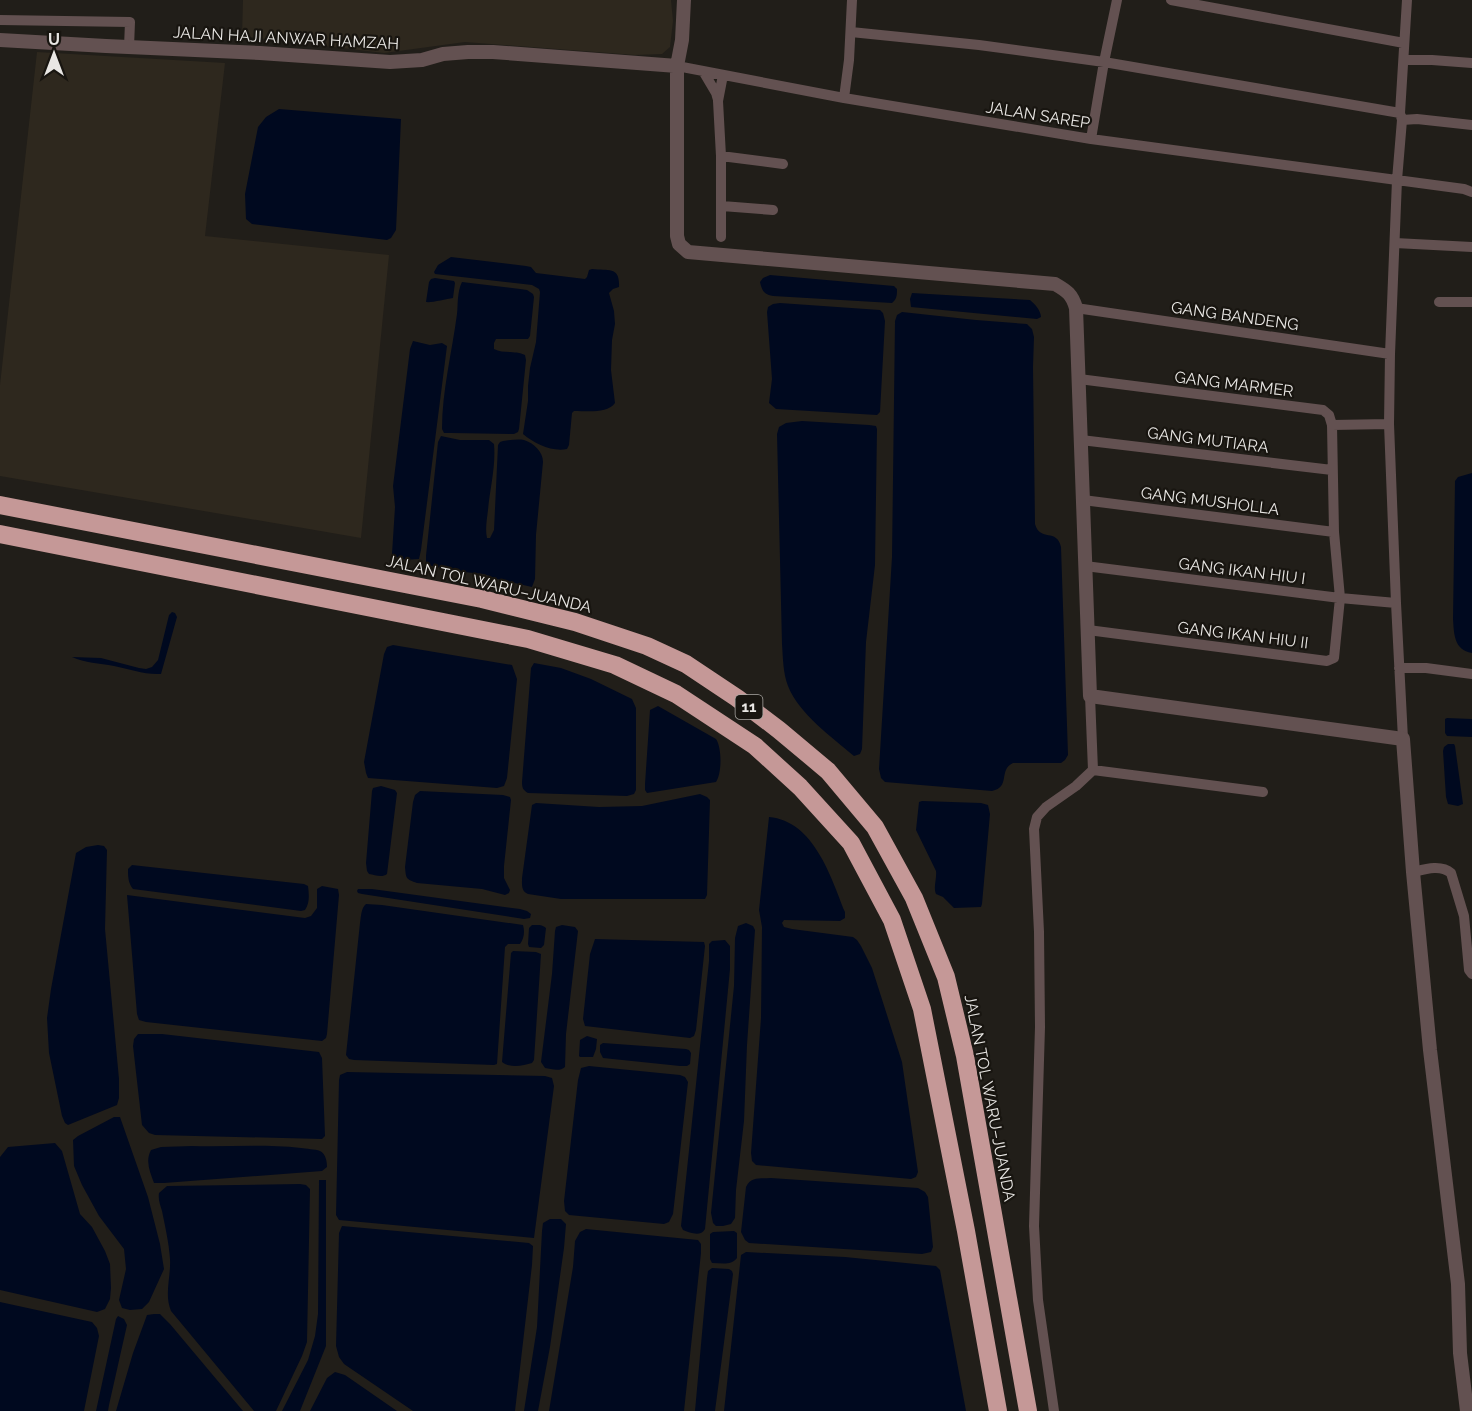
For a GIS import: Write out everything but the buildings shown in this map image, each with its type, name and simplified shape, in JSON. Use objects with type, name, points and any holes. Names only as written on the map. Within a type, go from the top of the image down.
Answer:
[{"type":"highway","name":"JALAN TOL WARU–JUANDA","points":[[0,505],[482,599],[575,622],[647,646],[686,664],[737,698],[828,771],[875,826],[914,898],[946,977],[965,1056],[1028,1411]]},
{"type":"highway","name":"11","points":[[0,534],[528,639],[615,665],[676,694],[755,746],[800,786],[851,843],[892,920],[922,1009],[966,1231],[998,1411]]},
{"type":"street","points":[[684,0],[682,39],[677,66],[677,236],[680,244],[688,252],[1054,284],[1065,290],[1073,299],[1076,308],[1093,770],[1076,786],[1046,807],[1037,817],[1034,829],[1040,1015],[1034,1226],[1038,1300],[1054,1411]]},
{"type":"street","points":[[844,98],[852,0]]},
{"type":"street","points":[[1091,139],[1117,0]]},
{"type":"street","points":[[1171,0],[1404,43]]},
{"type":"street","points":[[1407,0],[1404,43],[1409,61],[1401,117],[1402,181],[1395,243],[1390,354],[1389,424],[1396,603],[1413,872],[1430,1050],[1458,1284],[1460,1353],[1467,1371],[1467,1411]]},
{"type":"street","points":[[0,20],[130,22],[129,47]]},
{"type":"street","points":[[851,32],[979,45],[1104,62],[1401,117],[1472,125]]},
{"type":"street","name":"JALAN HAJI ANWAR HAMZAH","points":[[0,40],[390,62],[422,60],[443,54],[493,52],[677,66]]},
{"type":"street","points":[[1409,61],[1472,63]]},
{"type":"street","name":"JALAN SAREP","points":[[677,66],[705,74],[723,75],[844,98],[1091,139],[1464,189],[1472,192]]},
{"type":"street","points":[[705,74],[717,97]]},
{"type":"street","points":[[721,237],[721,156],[717,97],[723,75]]},
{"type":"street","points":[[721,156],[783,164]]},
{"type":"street","points":[[722,206],[773,210]]},
{"type":"street","points":[[1395,243],[1472,247]]},
{"type":"street","points":[[1439,302],[1472,302]]},
{"type":"street","name":"GANG BANDENG","points":[[1076,308],[1390,354]]},
{"type":"street","name":"GANG MARMER","points":[[1079,379],[1323,410],[1335,425]]},
{"type":"street","points":[[1340,598],[1334,532],[1332,471],[1335,425],[1389,424]]},
{"type":"street","name":"GANG MUTIARA","points":[[1081,440],[1332,471]]},
{"type":"street","name":"GANG MUSHOLLA","points":[[1083,500],[1334,532]]},
{"type":"street","name":"GANG IKAN HIU I","points":[[1085,566],[1396,603]]},
{"type":"street","name":"GANG IKAN HIU II","points":[[1088,630],[1327,661],[1334,658],[1340,598]]},
{"type":"street","points":[[1399,668],[1472,674]]},
{"type":"street","points":[[1090,696],[1403,739]]},
{"type":"street","points":[[1093,770],[1263,792]]},
{"type":"street","points":[[1413,872],[1443,868],[1451,873],[1468,916],[1469,970],[1472,974]]},
{"type":"shaded area","points":[[243,0],[671,0],[673,21],[670,47],[662,54],[635,55],[465,42],[384,53],[242,36]]},
{"type":"shaded area","points":[[37,52],[225,63],[205,236],[389,255],[361,538],[0,476],[0,385]]},
{"type":"water","points":[[279,109],[401,119],[396,230],[391,238],[387,240],[252,224],[246,219],[245,194],[258,127],[266,117]]},
{"type":"water","points":[[451,257],[526,266],[531,267],[536,273],[585,279],[589,270],[592,269],[612,271],[618,276],[619,287],[609,293],[615,324],[611,370],[615,403],[602,410],[574,411],[567,449],[544,446],[523,434],[530,368],[536,342],[539,289],[532,285],[435,274],[438,265]]},
{"type":"water","points":[[770,275],[894,286],[897,289],[897,295],[892,303],[773,296],[764,292],[760,282]]},
{"type":"water","points":[[435,278],[454,281],[453,298],[426,302],[429,282]]},
{"type":"water","points":[[462,282],[527,290],[533,294],[528,339],[496,339],[494,343],[494,349],[525,355],[519,429],[514,434],[444,433],[442,429],[445,386],[457,314],[458,294]]},
{"type":"water","points":[[912,293],[1030,300],[1040,312],[1041,317],[1037,319],[911,307]]},
{"type":"water","points":[[780,303],[880,310],[883,313],[885,321],[880,412],[877,415],[776,409],[769,403],[772,379],[767,312],[768,307]]},
{"type":"water","points":[[902,312],[1027,324],[1032,329],[1034,337],[1035,524],[1041,533],[1056,538],[1061,547],[1068,755],[1061,763],[1013,763],[1006,770],[1001,786],[992,791],[885,782],[881,778],[879,769],[892,557],[895,321],[897,315]]},
{"type":"water","points":[[413,341],[430,345],[442,343],[447,346],[419,559],[408,559],[392,554],[395,507],[393,486],[410,349]]},
{"type":"water","points":[[802,421],[869,425],[876,426],[877,429],[875,565],[866,642],[862,749],[860,754],[854,756],[800,706],[788,686],[784,671],[777,434],[779,427],[786,423]]},
{"type":"water","points":[[441,436],[460,440],[489,440],[494,444],[494,469],[486,524],[487,538],[490,538],[494,530],[498,445],[503,441],[524,440],[540,451],[543,462],[536,535],[535,579],[532,587],[484,574],[428,565],[426,562],[438,442]]},
{"type":"water","points":[[1472,473],[1472,653],[1458,645],[1453,619],[1455,481],[1458,477]]},
{"type":"water","points":[[172,612],[177,617],[161,674],[143,673],[72,657],[101,658],[146,669],[152,667],[158,660],[169,615]]},
{"type":"water","points":[[393,645],[512,665],[517,679],[507,778],[504,786],[497,788],[368,778],[364,762],[384,654],[387,647]]},
{"type":"water","points":[[534,663],[561,668],[591,679],[632,699],[636,708],[636,790],[634,794],[627,796],[528,793],[524,790],[522,782],[531,668]]},
{"type":"water","points":[[658,706],[716,739],[720,761],[716,782],[647,793],[645,784],[650,710]]},
{"type":"water","points":[[1445,719],[1472,719],[1472,737],[1447,736]]},
{"type":"water","points":[[1448,744],[1455,746],[1463,804],[1458,806],[1448,804],[1446,797],[1443,751]]},
{"type":"water","points":[[381,786],[395,790],[397,793],[387,874],[381,876],[369,874],[366,863],[372,791],[373,788]]},
{"type":"water","points":[[420,791],[510,797],[504,866],[504,878],[510,890],[509,893],[505,895],[482,889],[417,883],[407,878],[405,867],[413,802],[415,795]]},
{"type":"water","points":[[700,794],[710,800],[705,899],[561,899],[528,894],[523,889],[522,878],[532,805],[536,803],[599,807],[642,806]]},
{"type":"water","points":[[919,802],[988,805],[990,814],[981,907],[954,908],[943,897],[936,894],[936,871],[916,830]]},
{"type":"water","points":[[769,817],[785,821],[809,840],[827,868],[845,912],[845,918],[840,921],[784,920],[782,923],[784,927],[853,937],[861,946],[872,968],[902,1062],[918,1172],[916,1177],[911,1179],[756,1165],[752,1161],[761,1018],[762,927],[759,910]]},
{"type":"water","points":[[104,846],[107,850],[105,929],[119,1098],[117,1105],[68,1125],[62,1116],[49,1053],[47,1018],[76,853],[86,847]]},
{"type":"water","points":[[132,865],[304,884],[308,886],[307,907],[301,911],[133,889],[128,874],[128,869]]},
{"type":"water","points":[[322,886],[338,889],[339,895],[327,1034],[322,1041],[139,1020],[127,895],[305,918],[311,916],[317,908],[317,889]]},
{"type":"water","points":[[358,889],[520,909],[531,914],[530,918],[524,919],[362,894],[358,893]]},
{"type":"water","points":[[366,904],[523,925],[524,935],[520,944],[508,944],[505,947],[497,1064],[349,1059],[346,1055],[360,923],[362,910]]},
{"type":"water","points":[[746,923],[753,926],[755,930],[744,1121],[735,1218],[731,1224],[716,1226],[711,1213],[734,986],[735,938],[738,926]]},
{"type":"water","points":[[532,925],[541,925],[546,928],[544,945],[541,948],[529,947],[529,928]]},
{"type":"water","points":[[562,925],[575,927],[578,931],[566,1034],[565,1067],[555,1070],[545,1068],[541,1062],[555,931],[556,927]]},
{"type":"water","points":[[595,939],[704,942],[694,1036],[690,1038],[585,1026],[583,1019],[590,954]]},
{"type":"water","points":[[725,940],[730,946],[730,969],[705,1229],[695,1234],[683,1230],[681,1226],[709,944],[712,941]]},
{"type":"water","points":[[513,951],[541,954],[534,1060],[532,1063],[516,1066],[502,1062]]},
{"type":"water","points":[[138,1034],[162,1034],[319,1052],[322,1058],[325,1136],[322,1139],[149,1133],[142,1125],[133,1046]]},
{"type":"water","points":[[587,1036],[597,1039],[596,1049],[593,1057],[580,1057],[580,1040]]},
{"type":"water","points":[[603,1043],[686,1049],[691,1053],[690,1064],[680,1066],[603,1058],[600,1045]]},
{"type":"water","points":[[589,1066],[680,1075],[688,1082],[673,1214],[669,1222],[664,1224],[569,1215],[565,1211],[564,1201],[578,1080],[581,1068]]},
{"type":"water","points":[[347,1072],[552,1078],[554,1086],[534,1238],[339,1220],[336,1215],[339,1080],[340,1075]]},
{"type":"water","points":[[114,1117],[120,1117],[148,1197],[164,1269],[149,1302],[142,1309],[122,1308],[119,1300],[126,1269],[124,1249],[99,1216],[74,1166],[73,1140]]},
{"type":"water","points":[[55,1143],[62,1151],[80,1214],[92,1227],[110,1264],[110,1299],[105,1309],[97,1312],[0,1290],[0,1157],[8,1147]]},
{"type":"water","points":[[274,1146],[313,1149],[324,1154],[327,1167],[322,1171],[154,1183],[148,1162],[151,1150],[161,1147]]},
{"type":"water","points":[[771,1178],[918,1188],[928,1197],[933,1247],[931,1252],[922,1254],[749,1243],[741,1232],[746,1187],[753,1180]]},
{"type":"water","points":[[319,1180],[326,1180],[326,1346],[300,1411],[282,1411],[308,1360],[315,1336],[318,1314]]},
{"type":"water","points":[[300,1184],[310,1189],[307,1342],[276,1411],[254,1411],[171,1311],[168,1298],[169,1253],[159,1193],[167,1186]]},
{"type":"water","points":[[550,1219],[561,1219],[566,1224],[564,1248],[538,1411],[524,1411],[537,1327],[543,1223]]},
{"type":"water","points":[[342,1226],[529,1243],[533,1246],[515,1411],[413,1411],[344,1364],[336,1346],[339,1233]]},
{"type":"water","points":[[586,1229],[698,1240],[701,1244],[684,1411],[549,1411],[573,1267],[575,1241],[580,1232]]},
{"type":"water","points":[[734,1231],[737,1233],[735,1261],[722,1264],[712,1263],[710,1234]]},
{"type":"water","points":[[746,1252],[845,1257],[936,1266],[940,1270],[966,1411],[724,1411],[741,1255]]},
{"type":"water","points":[[712,1268],[729,1269],[733,1274],[715,1411],[695,1411],[707,1278],[708,1271]]},
{"type":"water","points":[[0,1302],[92,1322],[97,1328],[99,1336],[84,1411],[0,1411]]},
{"type":"water","points":[[160,1314],[170,1324],[243,1411],[116,1411],[147,1315]]},
{"type":"water","points":[[118,1316],[124,1319],[127,1325],[108,1411],[96,1411],[116,1319]]},
{"type":"water","points":[[335,1372],[345,1375],[397,1411],[310,1411],[327,1378]]}]
